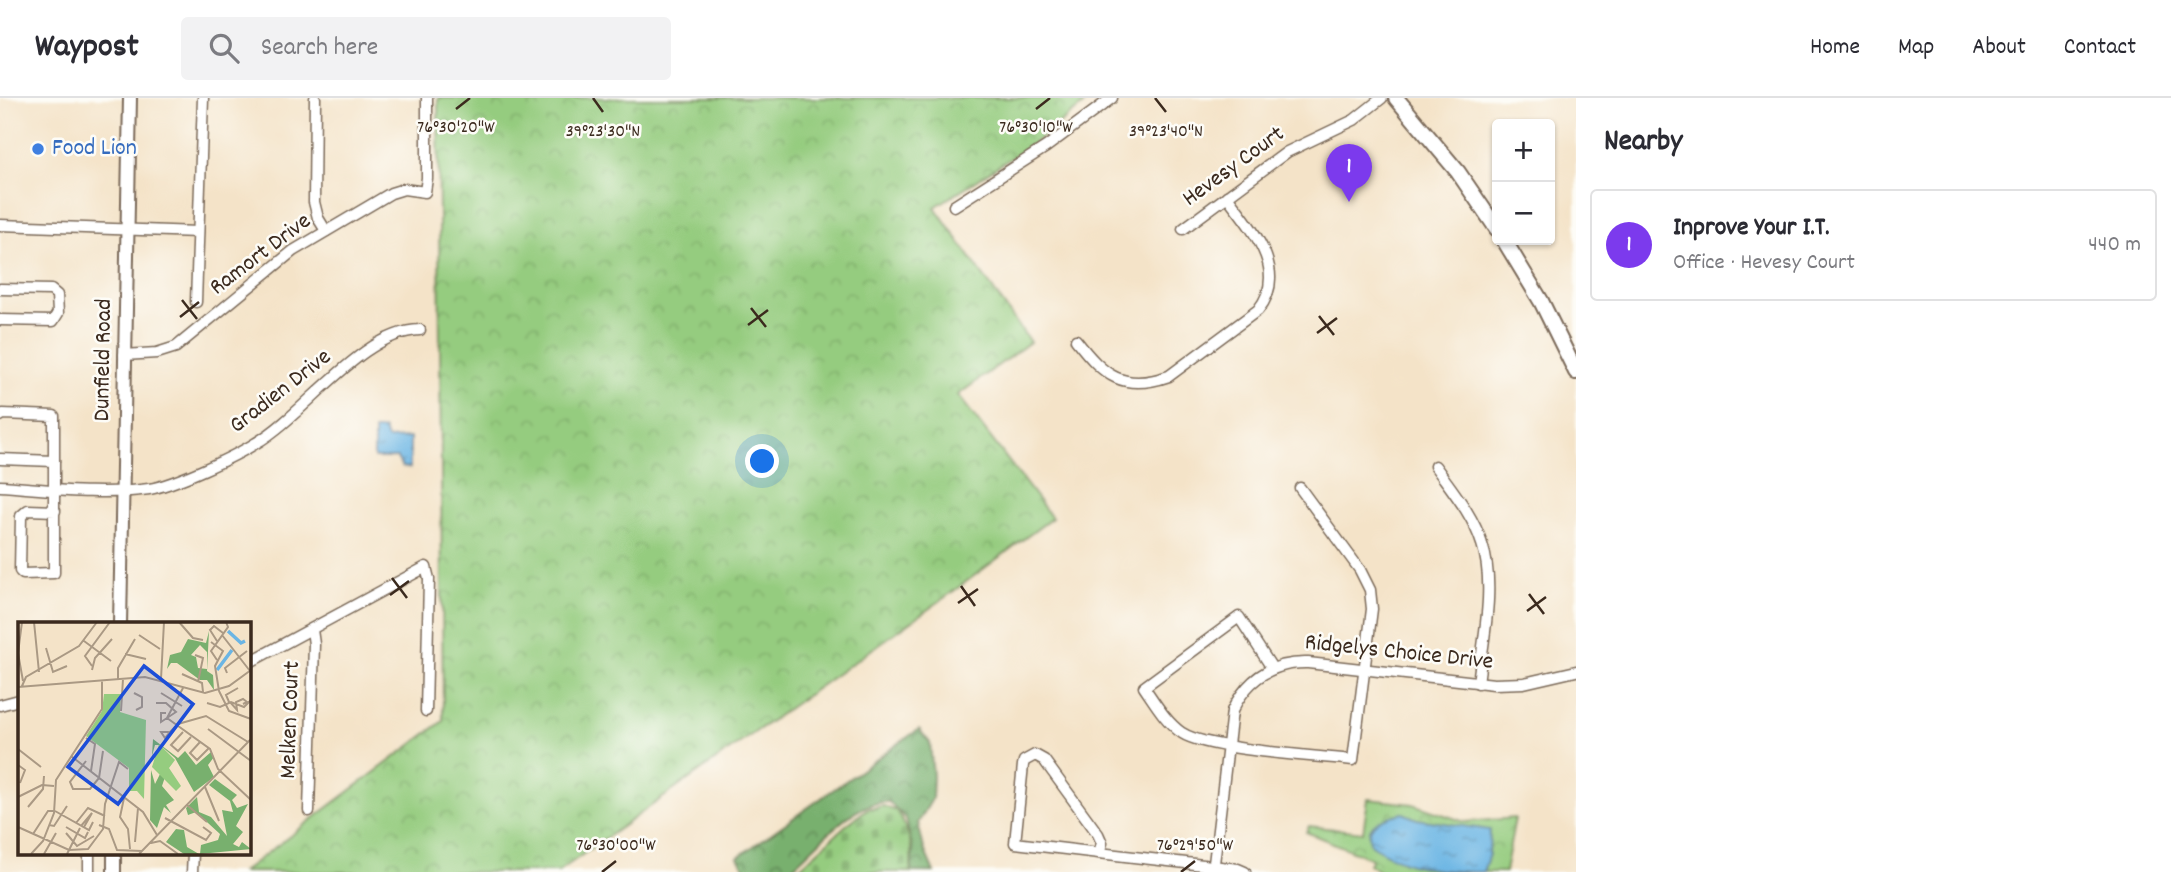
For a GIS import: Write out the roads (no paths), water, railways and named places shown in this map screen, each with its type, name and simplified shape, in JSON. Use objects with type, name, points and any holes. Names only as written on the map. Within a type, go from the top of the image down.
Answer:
[{"type":"main road","points":[[1396,98],[1458,172],[1492,222]]},
{"type":"main road","points":[[1507,245],[1541,301],[1576,370]]},
{"type":"street","name":"Dunfield Road","points":[[120,622],[130,98]]},
{"type":"street","points":[[196,302],[203,98]]},
{"type":"street","points":[[315,98],[314,202],[318,218],[326,231]]},
{"type":"street","name":"Ramort Drive","points":[[124,355],[157,353],[176,347],[293,251],[396,192],[412,189],[425,192],[427,98]]},
{"type":"street","points":[[954,206],[1055,140],[1112,98]]},
{"type":"street","name":"Hevesy Court","points":[[1183,229],[1286,152],[1354,120],[1382,98]]},
{"type":"street","points":[[1076,340],[1093,362],[1113,378],[1139,383],[1154,381],[1169,376],[1258,310],[1267,299],[1271,277],[1268,262],[1257,237],[1227,196]]},
{"type":"street","points":[[0,225],[198,232]]},
{"type":"street","points":[[0,289],[51,290],[57,295],[58,313],[53,321],[0,320]]},
{"type":"street","name":"Gradien Drive","points":[[0,486],[122,491],[163,484],[252,446],[270,434],[365,353],[396,334],[406,330],[420,330]]},
{"type":"street","points":[[0,416],[54,416],[55,489],[55,510],[54,573],[23,574],[20,571],[21,516],[28,510],[55,510]]},
{"type":"street","points":[[0,459],[54,461]]},
{"type":"street","points":[[1435,466],[1474,524],[1486,557],[1488,589],[1478,683]]},
{"type":"street","points":[[1272,668],[1239,617],[1144,687],[1165,716],[1191,738],[1353,760],[1372,609],[1370,590],[1360,570],[1300,488]]},
{"type":"street","points":[[250,662],[426,567],[429,579],[426,711]]},
{"type":"street","name":"Melken Court","points":[[309,811],[314,644],[312,630]]},
{"type":"street","name":"Ridgelys Choice Drive","points":[[1213,869],[1232,711],[1241,692],[1251,681],[1272,668],[1298,663],[1478,683],[1524,683],[1576,671]]},
{"type":"street","points":[[0,705],[18,700]]},
{"type":"street","points":[[1100,853],[1102,843],[1098,834],[1044,760],[1035,754],[1030,756],[1023,765],[1016,843],[1245,872]]},
{"type":"street","points":[[89,854],[89,872]]},
{"type":"street","points":[[114,854],[114,872]]},
{"type":"street","points":[[192,872],[193,854]]},
{"type":"water","points":[[374,430],[384,430],[387,439],[410,438],[410,468],[402,467],[397,458],[374,458]]},
{"type":"water","points":[[1403,813],[1417,819],[1490,830],[1489,854],[1483,872],[1424,868],[1371,845],[1369,837],[1373,825]]},
{"type":"place","name":"Food Lion","points":[[38,149]]},
{"type":"place","name":"Inprove Your I.T.","points":[[1349,202]]}]
